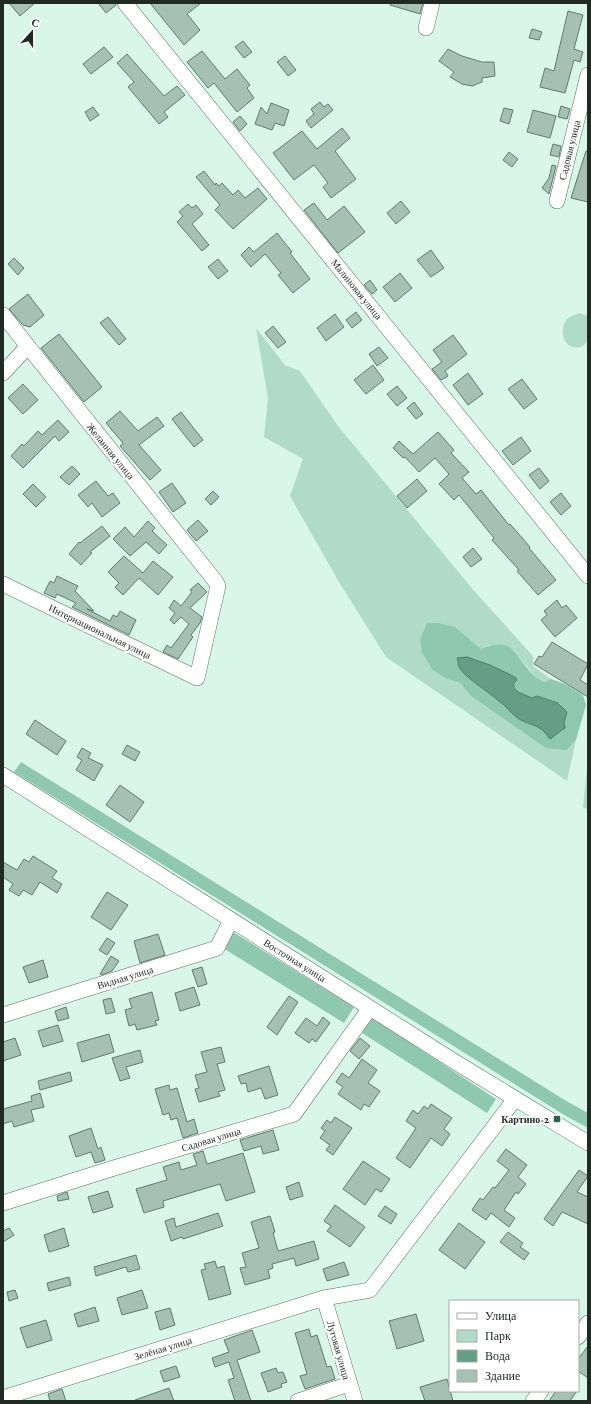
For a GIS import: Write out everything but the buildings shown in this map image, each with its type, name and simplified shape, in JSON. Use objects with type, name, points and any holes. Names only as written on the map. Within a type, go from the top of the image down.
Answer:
[{"type":"street","name":"Малиновая улица","points":[[125,3],[588,576]]},
{"type":"street","points":[[426,28],[432,3]]},
{"type":"street","name":"Садовая улица","points":[[557,201],[588,75]]},
{"type":"street","name":"Желанная улица","points":[[3,316],[216,582],[218,586],[197,678]]},
{"type":"street","points":[[3,373],[28,346]]},
{"type":"street","name":"Интернациональная улица","points":[[3,584],[197,678]]},
{"type":"street","name":"Восточная улица","points":[[3,775],[370,1008],[588,1143]]},
{"type":"street","name":"Видная улица","points":[[3,1015],[217,948],[231,920]]},
{"type":"street","name":"Садовая улица","points":[[3,1202],[294,1114],[370,1008]]},
{"type":"street","name":"Зелёная улица","points":[[3,1398],[324,1298],[370,1290],[515,1099]]},
{"type":"street","name":"Луговая улица","points":[[324,1298],[355,1401]]},
{"type":"street","points":[[579,1336],[588,1323]]},
{"type":"street","points":[[298,1401],[349,1384]]},
{"type":"street","points":[[533,1401],[540,1392]]},
{"type":"green space","points":[[579,313],[588,316],[589,328],[587,341],[581,347],[572,347],[565,341],[563,335],[564,323],[568,318]]},
{"type":"green space","points":[[256,328],[285,365],[300,371],[338,426],[475,592],[533,656],[533,666],[551,679],[545,682],[535,677],[514,650],[490,645],[481,649],[445,678],[460,683],[471,696],[504,717],[521,731],[567,750],[576,740],[567,781],[386,657],[339,582],[290,496],[303,459],[264,437],[268,398]]},
{"type":"green space","points":[[588,758],[588,810],[583,807]]},
{"type":"shaded area","points":[[427,623],[438,623],[455,627],[481,649],[492,645],[501,644],[507,646],[513,650],[536,677],[545,682],[551,679],[565,684],[583,695],[586,705],[576,740],[567,750],[546,748],[471,696],[460,683],[445,678],[432,669],[422,652],[420,640]],"holes":[[[480,662],[515,677],[514,688],[518,692],[532,698],[537,696],[559,703],[567,712],[562,731],[554,735],[515,716],[504,704],[471,679],[460,667]]]},
{"type":"shaded area","points":[[21,762],[588,1113],[588,1128],[561,1113],[14,772]]},
{"type":"shaded area","points":[[233,932],[354,1007],[344,1023],[223,948]]},
{"type":"shaded area","points":[[369,1016],[496,1099],[487,1113],[359,1031]]},
{"type":"water","points":[[467,657],[490,665],[515,677],[517,680],[514,683],[514,688],[518,692],[532,698],[537,696],[558,703],[567,712],[564,723],[565,728],[550,739],[541,729],[524,722],[515,716],[462,671],[459,667],[457,658]]},
{"type":"place","name":"Картино-2","points":[[557,1119]]}]
